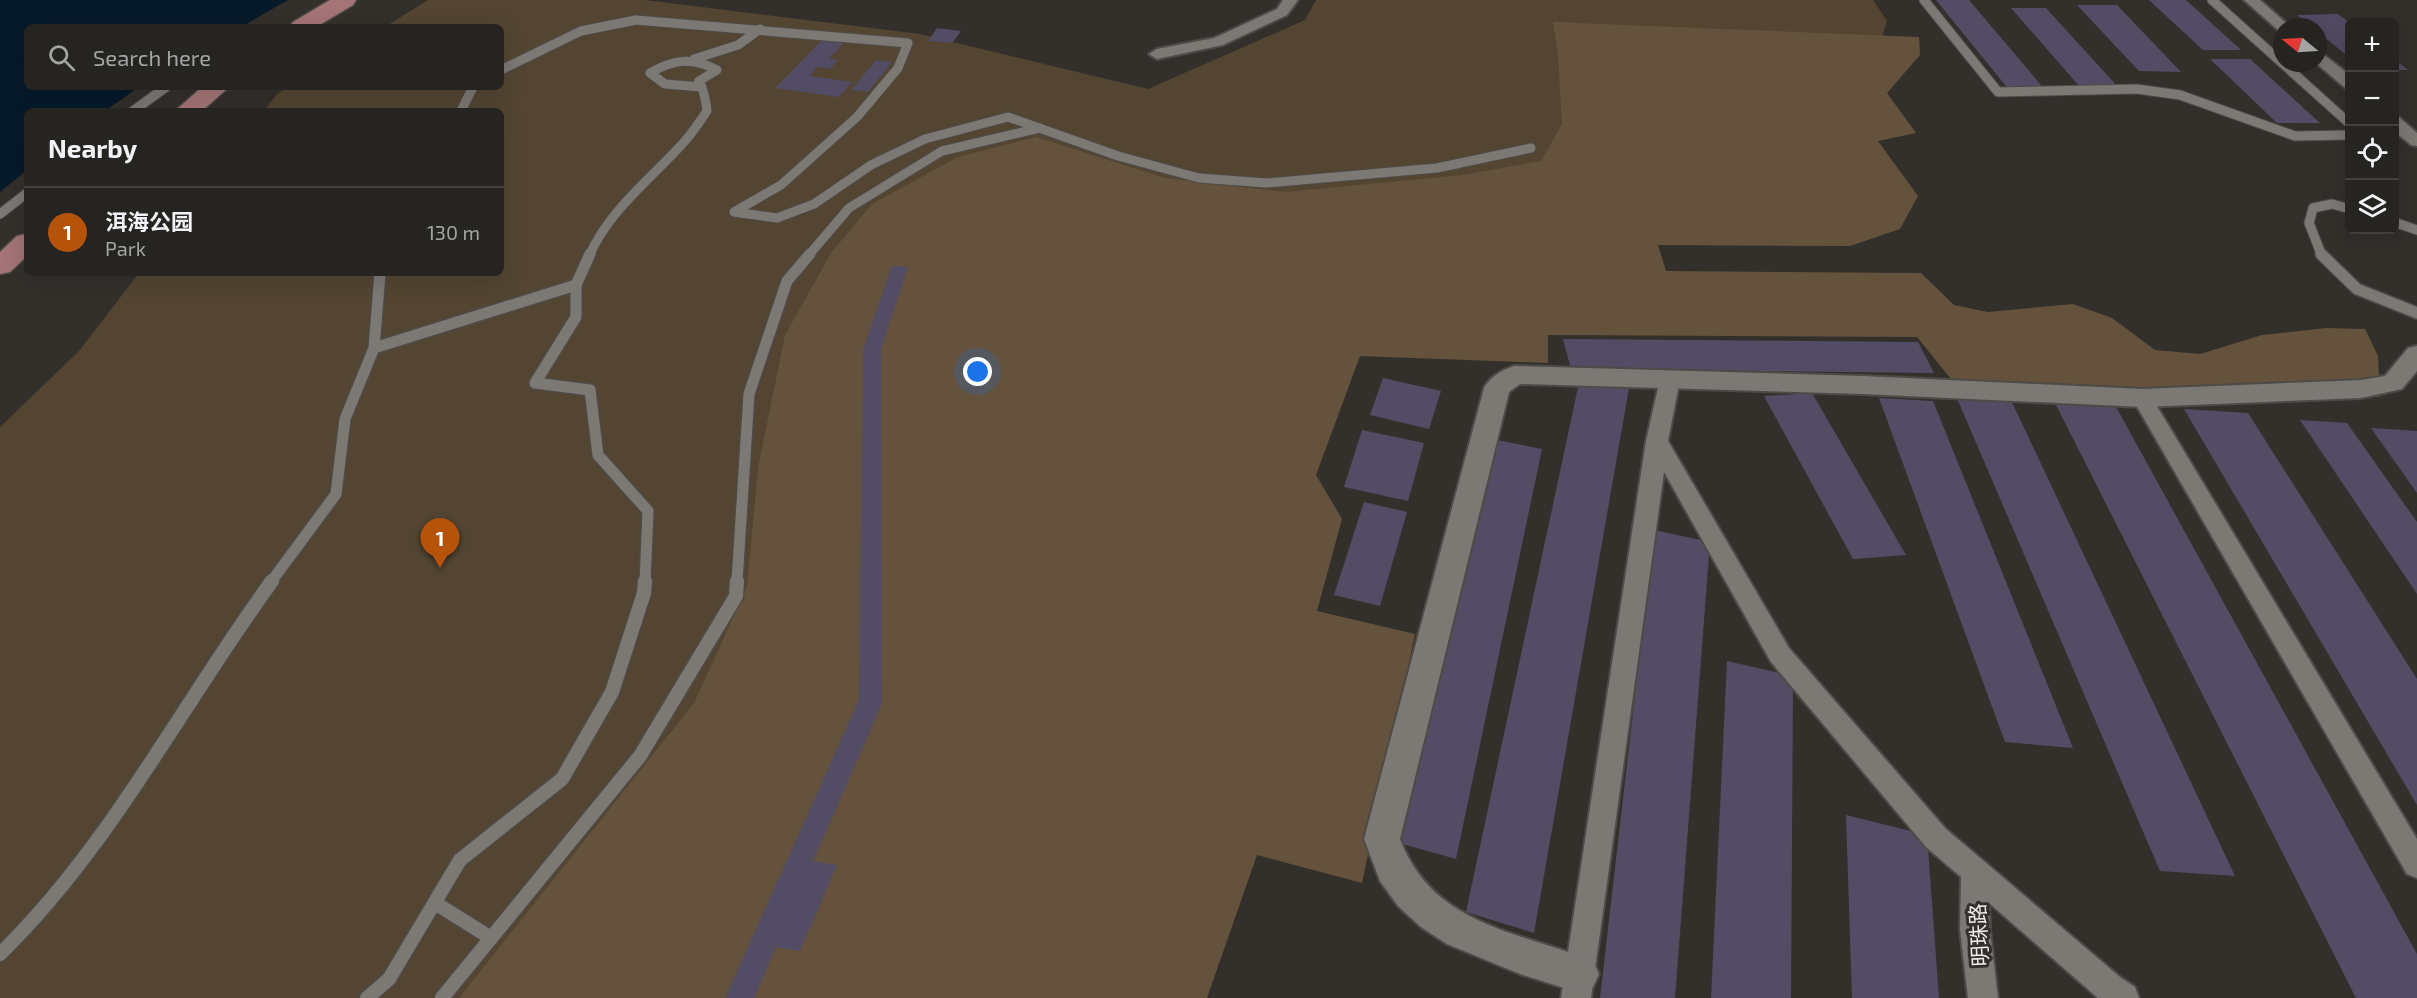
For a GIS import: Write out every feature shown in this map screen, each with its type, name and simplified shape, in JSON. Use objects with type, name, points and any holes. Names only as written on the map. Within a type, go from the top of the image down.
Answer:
[{"type":"main road","points":[[305,24],[345,0]]},
{"type":"main road","points":[[191,108],[213,90]]},
{"type":"main road","points":[[0,266],[24,245]]},
{"type":"street","points":[[1158,54],[1218,42],[1282,12],[1291,0]]},
{"type":"street","points":[[2251,0],[2273,19]]},
{"type":"street","points":[[2327,65],[2345,81]]},
{"type":"street","points":[[2399,126],[2417,141]]},
{"type":"street","points":[[1670,379],[1658,441],[1578,986],[1443,923],[1414,900],[1396,876],[1386,858],[1382,839],[1497,388],[1514,375],[1670,379],[1863,385],[2142,398],[2361,389],[2393,383],[2417,354]]},
{"type":"street","points":[[2142,398],[2417,865]]},
{"type":"street","points":[[1658,441],[1780,655],[1936,838],[2109,988],[2124,998]]},
{"type":"street","name":"明珠路","points":[[1975,872],[1975,930],[1983,998]]},
{"type":"lane","points":[[1924,0],[1998,92],[2137,89],[2180,95],[2295,136],[2345,135]]},
{"type":"lane","points":[[2212,0],[2345,120]]},
{"type":"lane","points":[[504,69],[581,31],[636,20],[908,43],[898,68],[857,117],[781,185],[734,212],[777,218],[814,204],[871,165],[935,136],[1008,117],[1118,156],[1199,178],[1266,183],[1437,168],[1531,148]]},
{"type":"lane","points":[[693,60],[726,52],[747,42],[760,29]]},
{"type":"lane","points":[[367,998],[389,979],[460,860],[562,779],[612,692],[644,593],[648,511],[598,455],[590,390],[535,382],[576,317],[576,285],[599,234],[640,185],[685,141],[707,111],[705,93],[702,87],[699,81],[717,70],[686,58],[667,63],[650,74],[665,84],[702,87]]},
{"type":"lane","points":[[137,108],[162,90]]},
{"type":"lane","points":[[462,108],[472,90]]},
{"type":"lane","points":[[442,998],[640,756],[736,596],[749,394],[786,281],[849,208],[942,151],[1040,128]]},
{"type":"lane","points":[[0,214],[24,195]]},
{"type":"lane","points":[[2345,208],[2332,204],[2313,208],[2309,223],[2321,255],[2357,289],[2417,313]]},
{"type":"lane","points":[[2399,224],[2417,230]]},
{"type":"lane","points":[[0,954],[30,926],[123,805],[245,618],[336,494],[345,419],[374,348],[380,276]]},
{"type":"lane","points":[[374,348],[576,285]]},
{"type":"lane","points":[[435,903],[491,938]]},
{"type":"shaded area","points":[[428,0],[645,0],[920,34],[1148,89],[1305,20],[1316,0],[1873,0],[1887,21],[1869,77],[1384,238],[745,998],[0,998],[0,427],[79,351],[137,276],[504,276],[504,108],[266,108],[277,94],[283,90],[504,90],[504,24],[390,24]]},
{"type":"shaded area","points":[[1553,22],[1919,37],[1920,55],[1887,93],[1916,133],[1878,141],[1918,196],[1900,229],[1850,246],[1658,245],[1666,271],[1921,273],[1954,305],[1988,312],[2073,304],[2112,318],[2155,350],[2200,354],[2262,335],[2326,328],[2365,329],[2378,356],[2380,397],[1951,379],[1917,337],[1548,335],[1548,363],[1360,356],[1316,475],[1342,519],[1317,611],[1415,634],[1362,883],[1257,855],[1207,998],[459,998],[694,703],[747,587],[758,468],[785,335],[831,253],[872,204],[958,157],[1036,137],[1165,178],[1286,192],[1462,175],[1541,161],[1562,124],[1558,55]]},
{"type":"water","points":[[0,0],[288,0],[246,24],[24,24],[24,90],[135,90],[109,108],[24,108],[24,172],[0,192]]},
{"type":"building","points":[[1936,0],[1969,0],[2046,91],[2010,91]]},
{"type":"building","points":[[2149,0],[2186,0],[2241,50],[2203,50]]},
{"type":"building","points":[[2077,5],[2117,5],[2181,72],[2139,71]]},
{"type":"building","points":[[2011,8],[2046,8],[2118,87],[2080,87]]},
{"type":"building","points":[[2338,14],[2345,19],[2345,54],[2327,39],[2327,18],[2300,18],[2297,15]]},
{"type":"building","points":[[937,28],[961,31],[952,43],[928,41]]},
{"type":"building","points":[[824,38],[845,41],[829,59],[838,60],[830,69],[817,67],[810,76],[852,82],[839,97],[775,88]]},
{"type":"building","points":[[2210,59],[2250,59],[2320,123],[2277,123]]},
{"type":"building","points":[[876,60],[892,62],[868,92],[851,90]]},
{"type":"building","points":[[2399,63],[2408,70],[2399,70]]},
{"type":"building","points":[[892,266],[908,267],[881,348],[882,704],[813,861],[837,865],[800,951],[776,947],[754,998],[725,998],[859,700],[863,349]]},
{"type":"building","points":[[1563,339],[1918,342],[1934,373],[1571,369]]},
{"type":"building","points":[[1383,378],[1441,391],[1429,429],[1370,415]]},
{"type":"building","points":[[1580,378],[1629,388],[1534,933],[1466,912]]},
{"type":"building","points":[[1812,393],[1906,555],[1853,559],[1764,396]]},
{"type":"building","points":[[1956,396],[2011,400],[2235,876],[2160,871]]},
{"type":"building","points":[[1879,398],[1933,401],[2073,748],[2005,742]]},
{"type":"building","points":[[2054,401],[2115,405],[2417,954],[2417,998],[2356,998]]},
{"type":"building","points":[[2184,409],[2248,413],[2417,679],[2417,805]]},
{"type":"building","points":[[2300,420],[2347,423],[2417,522],[2417,594]]},
{"type":"building","points":[[2371,428],[2417,431],[2417,493]]},
{"type":"building","points":[[1362,430],[1424,443],[1408,501],[1344,487]]},
{"type":"building","points":[[1497,440],[1542,449],[1456,859],[1399,843]]},
{"type":"building","points":[[1364,502],[1407,512],[1380,606],[1334,595]]},
{"type":"building","points":[[1654,530],[1710,542],[1675,998],[1600,998]]},
{"type":"building","points":[[1727,661],[1793,676],[1791,998],[1711,998]]},
{"type":"building","points":[[1846,815],[1927,835],[1939,998],[1852,998]]},
{"type":"place","name":"洱海公园","points":[[440,568]]}]
